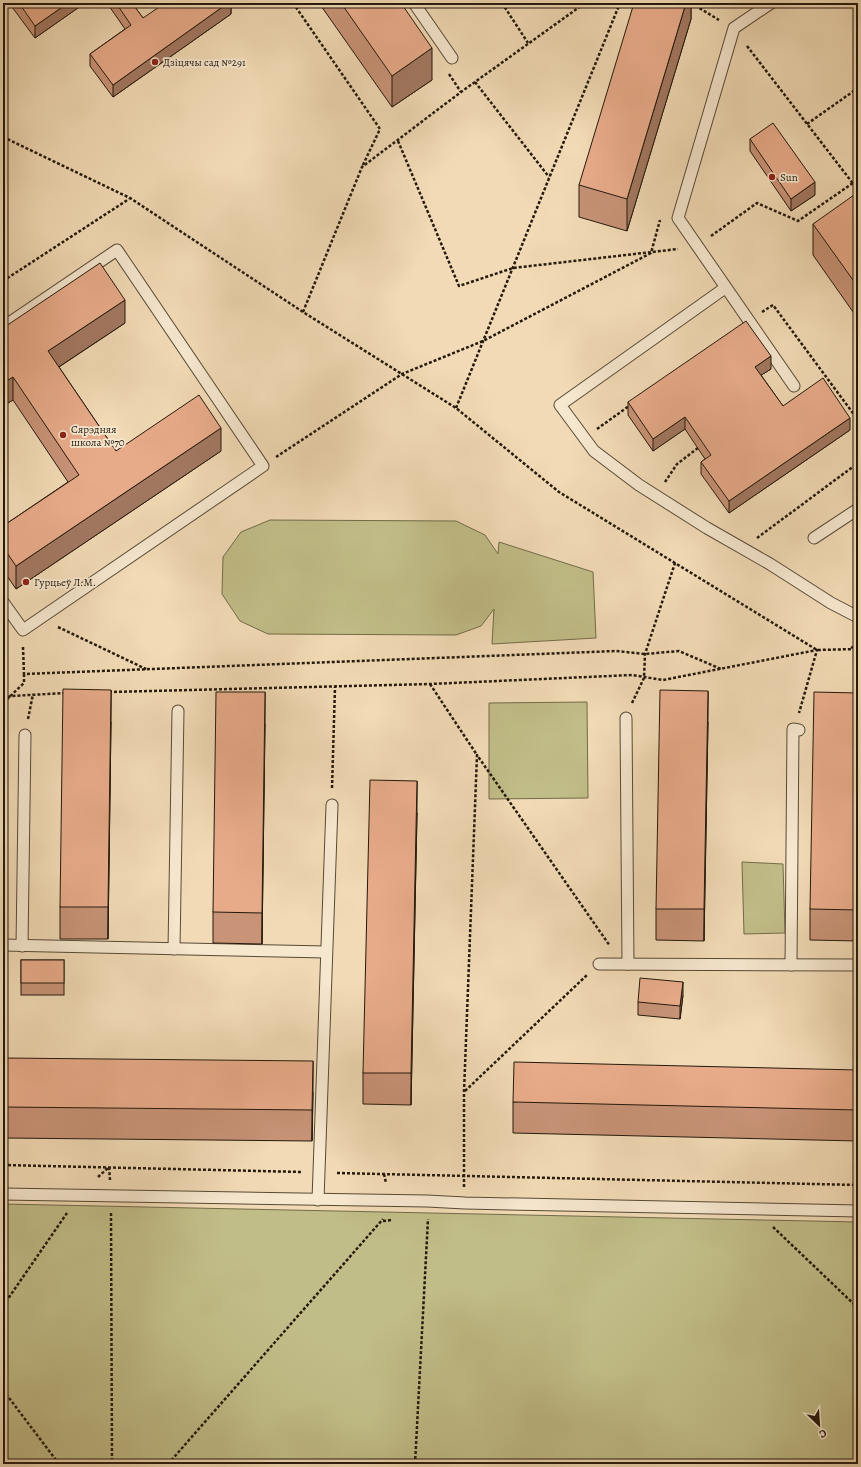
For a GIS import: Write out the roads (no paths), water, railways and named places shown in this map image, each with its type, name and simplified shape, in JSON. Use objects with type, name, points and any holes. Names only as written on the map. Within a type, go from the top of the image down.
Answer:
[{"type":"lane","points":[[414,3],[452,58]]},
{"type":"lane","points":[[771,3],[734,28],[678,218],[794,386]]},
{"type":"lane","points":[[3,327],[117,250],[263,466],[23,630],[3,602]]},
{"type":"lane","points":[[725,288],[560,405],[594,451],[639,485],[707,528],[770,564],[831,603],[858,617]]},
{"type":"lane","points":[[814,538],[858,509]]},
{"type":"lane","points":[[174,949],[178,711]]},
{"type":"lane","points":[[625,964],[626,718]]},
{"type":"lane","points":[[791,965],[796,729]]},
{"type":"lane","points":[[22,946],[25,735]]},
{"type":"lane","points":[[318,1200],[332,805]]},
{"type":"lane","points":[[3,945],[326,952]]},
{"type":"lane","points":[[599,964],[858,965]]},
{"type":"lane","points":[[3,1194],[427,1201],[858,1211]]},
{"type":"place","name":"Дзіцячы сад №291","points":[[155,62]]},
{"type":"place","name":"Sun","points":[[772,177]]},
{"type":"place","name":"Сярэдняя школа №70","points":[[63,435]]},
{"type":"place","name":"Гурцьеў Л.М.","points":[[26,582]]}]
